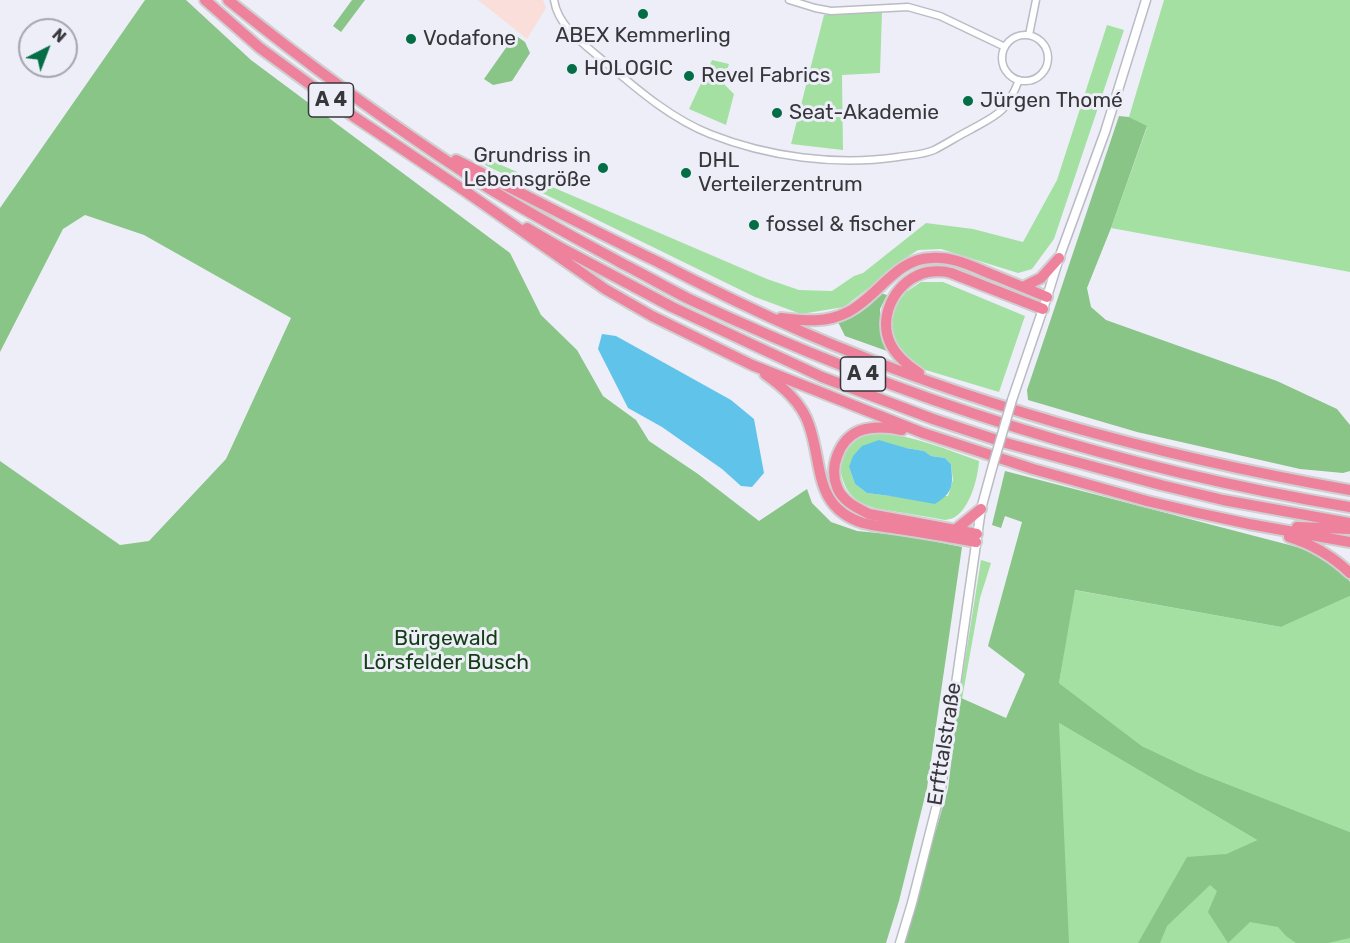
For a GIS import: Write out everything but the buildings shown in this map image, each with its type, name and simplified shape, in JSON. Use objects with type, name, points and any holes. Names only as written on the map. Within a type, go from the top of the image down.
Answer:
[{"type":"highway","name":"A 4","points":[[205,0],[260,48],[353,116],[465,191],[565,250],[672,307],[822,376],[933,419],[1006,443],[1223,500],[1350,523]]},
{"type":"highway","name":"A 4","points":[[228,0],[347,92],[472,178],[570,235],[688,298],[829,361],[909,392],[1056,440],[1132,461],[1282,496],[1350,507]]},
{"type":"highway","points":[[415,139],[705,286],[814,337],[883,364],[1062,425],[1120,441],[1238,469],[1350,490]]},
{"type":"highway","points":[[465,191],[605,289],[652,316],[752,365],[922,433],[1033,470],[1147,501],[1249,524],[1350,542]]},
{"type":"highway","points":[[769,316],[809,321],[839,316],[860,304],[907,264],[932,258],[964,263],[1047,297]]},
{"type":"highway","points":[[1023,287],[1041,278],[1059,258]]},
{"type":"highway","points":[[937,384],[901,359],[887,334],[886,322],[889,305],[898,291],[910,280],[927,273],[943,271],[1043,309]]},
{"type":"highway","points":[[752,365],[781,386],[800,406],[809,423],[823,489],[833,505],[844,514],[863,523],[976,538]]},
{"type":"highway","points":[[922,433],[888,427],[858,432],[842,446],[836,459],[837,488],[854,507],[869,514],[956,530],[976,538]]},
{"type":"highway","points":[[1309,483],[1350,481]]},
{"type":"highway","points":[[956,530],[981,509]]},
{"type":"highway","points":[[1249,524],[1350,529]]},
{"type":"highway","points":[[1249,524],[1302,541],[1338,562],[1350,573]]},
{"type":"main road","name":"Erfttalstraße","points":[[900,943],[941,789],[981,509],[1012,400],[1104,132],[1146,0]]},
{"type":"street","points":[[554,0],[561,21],[579,40],[661,108],[709,134],[742,145],[786,155],[826,160],[880,160],[933,150],[999,114],[1011,99],[1019,80]]},
{"type":"street","points":[[789,0],[831,11],[908,7],[940,16],[1005,47]]},
{"type":"street","points":[[1029,35],[1036,0]]},
{"type":"street","points":[[1022,35],[1029,35],[1042,42],[1046,48],[1048,63],[1045,70],[1034,79],[1019,80],[1008,73],[1004,67],[1003,54],[1009,42],[1022,35]]},
{"type":"shaded area","points":[[478,0],[543,0],[546,8],[527,39]]},
{"type":"green space","name":"Bürgewald Lörsfelder Busch","points":[[145,0],[186,0],[251,60],[510,253],[541,315],[577,350],[603,396],[636,420],[649,441],[698,474],[759,521],[807,489],[812,503],[831,522],[857,531],[908,536],[962,547],[927,788],[899,901],[886,943],[0,943],[0,461],[120,545],[149,541],[226,459],[291,318],[144,235],[85,215],[63,229],[0,352],[0,208]]},
{"type":"green space","points":[[352,0],[365,0],[341,32],[333,26]]},
{"type":"green space","points":[[1164,0],[1350,0],[1350,272],[1111,228],[1147,127],[1129,117]]},
{"type":"green space","points":[[882,12],[880,73],[842,75],[843,150],[791,144],[824,15]]},
{"type":"green space","points":[[1107,25],[1124,30],[1054,239],[1032,269],[1018,273],[941,249],[918,250],[898,263],[844,307],[801,314],[755,297],[485,165],[487,159],[767,279],[799,290],[832,291],[854,276],[863,273],[926,223],[973,229],[1023,242],[1057,180]]},
{"type":"green space","points":[[515,35],[525,42],[530,53],[512,81],[493,85],[484,79]]},
{"type":"green space","points":[[712,60],[729,64],[723,83],[734,94],[726,125],[689,109]]},
{"type":"green space","points":[[1119,116],[1129,117],[1147,126],[1087,288],[1091,307],[1106,320],[1277,381],[1337,409],[1350,425],[1350,471],[1343,473],[1300,469],[1137,432],[1028,400],[1027,390]]},
{"type":"green space","points":[[921,282],[943,282],[1025,316],[999,392],[919,368],[902,353],[893,333],[892,319],[895,306],[906,292]]},
{"type":"green space","points":[[880,293],[887,295],[880,309],[880,329],[887,351],[845,336],[838,322],[862,308]]},
{"type":"green space","points":[[872,433],[891,434],[917,440],[979,461],[972,492],[960,513],[954,518],[945,520],[876,508],[859,502],[847,489],[842,477],[842,461],[852,443]],"holes":[[[906,448],[924,451],[931,456],[945,458],[951,464],[953,480],[948,496],[890,496],[867,493],[855,484],[849,467]]]},
{"type":"green space","points":[[1005,471],[1297,547],[1320,556],[1347,577],[1350,582],[1350,596],[1281,627],[1075,590],[1059,683],[1142,746],[1199,773],[1350,832],[1350,938],[1328,943],[1296,943],[1278,927],[1250,922],[1228,943],[1208,912],[1217,891],[1210,885],[1167,926],[1160,943],[1138,943],[1187,857],[1226,854],[1257,840],[1059,723],[1069,943],[903,943],[948,789],[959,697],[1006,718],[1025,674],[988,646],[1022,522],[1005,516],[1001,528],[992,525]]},
{"type":"green space","points":[[981,560],[991,563],[980,598],[962,699],[959,697]]},
{"type":"green space","points":[[1074,590],[1281,627],[1350,596],[1350,832],[1199,773],[1142,746],[1059,683]]},
{"type":"green space","points":[[1059,723],[1257,840],[1226,854],[1350,924],[1350,943],[1038,943]]},
{"type":"water","points":[[602,334],[616,336],[731,400],[754,419],[764,473],[752,487],[741,486],[722,469],[662,427],[628,408],[598,349]]},
{"type":"water","points":[[879,440],[945,458],[951,464],[952,477],[951,487],[946,496],[935,504],[867,493],[855,484],[849,467],[853,456],[862,446]]},
{"type":"place","name":"ABEX Kemmerling","points":[[643,14]]},
{"type":"place","name":"Vodafone","points":[[411,39]]},
{"type":"place","name":"HOLOGIC","points":[[572,69]]},
{"type":"place","name":"Revel Fabrics","points":[[689,76]]},
{"type":"place","name":"Jürgen Thomé","points":[[968,101]]},
{"type":"place","name":"Seat-Akademie","points":[[777,113]]},
{"type":"place","name":"Grundriss in Lebensgröße","points":[[603,168]]},
{"type":"place","name":"DHL Verteilerzentrum","points":[[686,173]]},
{"type":"place","name":"fossel & fischer","points":[[754,225]]}]
